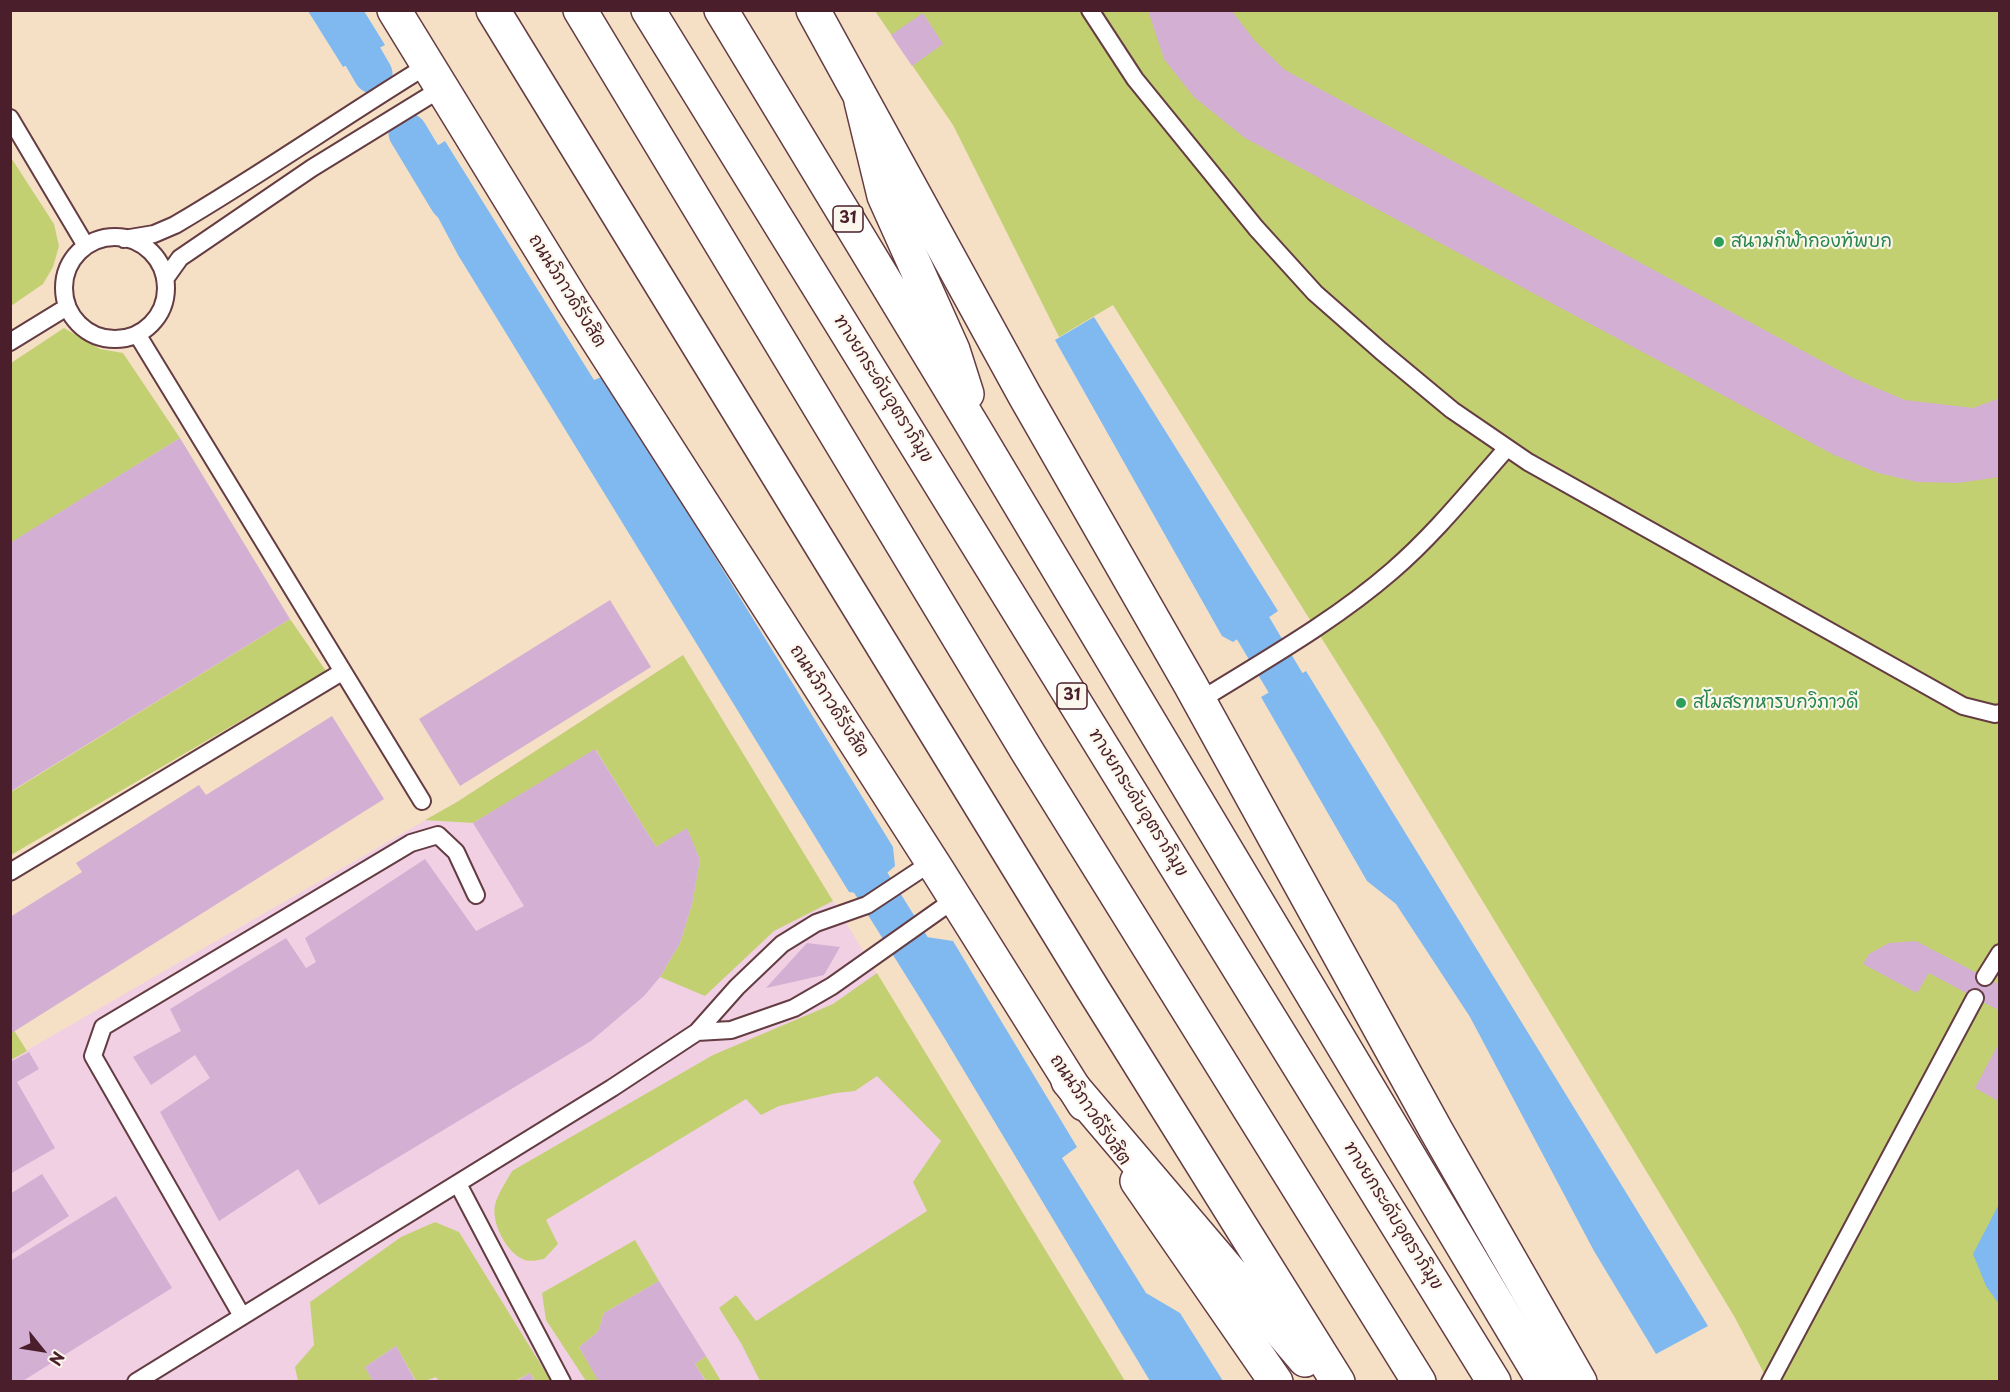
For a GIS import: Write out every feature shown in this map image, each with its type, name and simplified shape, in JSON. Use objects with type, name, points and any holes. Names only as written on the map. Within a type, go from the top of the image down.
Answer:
[{"type":"main road","name":"ถนนวิภาวดีรังสิต","points":[[394,10],[572,300],[932,862],[1068,1081],[1276,1382]]},
{"type":"main road","points":[[493,10],[1091,986],[1338,1382]]},
{"type":"main road","points":[[580,10],[1027,751],[1419,1382]]},
{"type":"main road","name":"ทางยกระดับอุตราภิมุข","points":[[648,10],[1494,1382]]},
{"type":"main road","name":"31","points":[[721,10],[974,428],[1544,1382]]},
{"type":"main road","points":[[813,10],[1025,396],[1199,700],[1437,1132],[1580,1382]]},
{"type":"main road","points":[[861,101],[884,196],[953,350],[964,382],[974,428]]},
{"type":"main road","points":[[1068,1081],[1323,1382]]},
{"type":"lane","points":[[1090,10],[1135,80],[1256,228],[1315,293],[1452,410],[1528,462],[1963,706],[1995,714],[2000,713]]},
{"type":"lane","points":[[124,238],[154,234],[175,225],[299,149],[345,116],[435,77]]},
{"type":"lane","points":[[165,279],[180,258],[312,168],[435,77]]},
{"type":"lane","points":[[10,118],[86,246]]},
{"type":"lane","points":[[124,238],[135,241],[149,250],[160,263],[165,279],[165,296],[160,312],[150,325],[137,334],[121,339],[104,338],[89,332],[76,322],[67,307],[63,290],[65,273],[73,258],[86,246],[101,239],[124,238]]},
{"type":"lane","points":[[10,342],[67,307]]},
{"type":"lane","points":[[137,334],[422,801]]},
{"type":"lane","points":[[1199,700],[1304,636],[1393,570],[1450,513],[1507,448]]},
{"type":"lane","points":[[10,872],[342,672]]},
{"type":"lane","points":[[242,1316],[93,1056],[103,1027],[411,843],[438,835],[456,852],[476,895]]},
{"type":"lane","points":[[136,1382],[458,1184],[698,1032],[737,987],[782,944],[816,923],[867,905],[932,862]]},
{"type":"lane","points":[[698,1032],[731,1030],[794,1008],[832,986],[955,899]]},
{"type":"lane","points":[[1985,977],[2000,953]]},
{"type":"lane","points":[[1770,1382],[1975,998]]},
{"type":"lane","points":[[458,1184],[562,1382]]},
{"type":"shaded area","points":[[683,655],[1125,1381],[11,1381],[10,1060],[457,802]]},
{"type":"green space","name":"สโมสรทหารบกวิภาวดี","points":[[875,11],[1999,11],[1999,1381],[1768,1381],[1734,1316],[1379,730],[1113,305],[1059,337],[953,125]]},
{"type":"green space","points":[[10,156],[54,224],[59,246],[53,267],[43,284],[11,306]]},
{"type":"green space","points":[[64,328],[100,349],[123,353],[180,438],[11,543],[11,363]]},
{"type":"green space","points":[[290,619],[326,671],[11,855],[11,792]]},
{"type":"green space","points":[[683,655],[833,901],[774,931],[705,996],[660,977],[680,943],[692,904],[700,860],[687,829],[656,847],[596,750],[473,823],[425,820],[457,802]]},
{"type":"green space","points":[[877,973],[1125,1381],[760,1381],[742,1345],[719,1308],[736,1295],[756,1321],[927,1211],[913,1182],[941,1141],[877,1076],[855,1091],[779,1106],[761,1115],[746,1099],[546,1220],[558,1244],[544,1259],[529,1261],[518,1257],[502,1237],[495,1220],[495,1205],[512,1171],[713,1055],[833,1004]]},
{"type":"green space","points":[[10,1024],[27,1051],[11,1060],[10,1060]]},
{"type":"green space","points":[[435,1222],[459,1232],[551,1381],[535,1381],[530,1373],[515,1381],[439,1381],[436,1377],[416,1381],[396,1346],[365,1367],[373,1381],[298,1381],[295,1367],[314,1345],[310,1302],[401,1237]]},
{"type":"green space","points":[[635,1240],[659,1281],[604,1313],[598,1332],[579,1347],[599,1381],[586,1381],[546,1320],[542,1293]]},
{"type":"green space","points":[[706,1356],[721,1381],[706,1381],[695,1364]]},
{"type":"water","points":[[308,11],[364,11],[385,45],[343,67]]},
{"type":"water","points":[[445,141],[594,380],[604,376],[893,847],[895,866],[863,894],[849,892],[458,255],[409,163]]},
{"type":"water","points":[[1094,317],[1278,611],[1233,642],[1222,636],[1055,340]]},
{"type":"water","points":[[1306,671],[1708,1326],[1656,1354],[1594,1251],[1470,1017],[1396,904],[1367,881],[1261,697]]},
{"type":"water","points":[[920,936],[953,941],[1077,1147],[1062,1158],[1146,1293],[1180,1313],[1223,1381],[1150,1381],[912,984],[932,970]]},
{"type":"water","points":[[1999,1204],[1999,1304],[1986,1286],[1973,1254]]},
{"type":"building","points":[[1148,10],[1231,10],[1255,41],[1285,70],[1853,378],[1905,400],[1973,408],[2000,398],[2000,477],[1958,483],[1917,482],[1878,473],[1834,455],[1245,138],[1194,97],[1164,59]]},
{"type":"building","points":[[923,13],[943,44],[912,66],[891,35]]},
{"type":"building","points":[[180,438],[290,619],[10,792],[10,543]]},
{"type":"building","points":[[610,600],[651,667],[460,786],[419,719]]},
{"type":"building","points":[[332,716],[384,799],[10,1034],[10,917],[82,872],[76,863],[199,785],[206,795]]},
{"type":"building","points":[[595,749],[656,847],[687,828],[700,860],[692,904],[680,943],[660,977],[644,996],[591,1041],[319,1205],[298,1169],[219,1221],[160,1112],[210,1078],[195,1055],[151,1085],[133,1057],[181,1031],[170,1009],[286,938],[306,968],[316,962],[305,938],[425,859],[476,931],[524,906],[473,823]]},
{"type":"building","points":[[1916,941],[2000,985],[2000,1011],[1929,973],[1917,993],[1863,964],[1869,954],[1889,943]]},
{"type":"building","points":[[807,943],[840,947],[824,975],[766,988]]},
{"type":"building","points":[[2000,1041],[2000,1102],[1975,1088]]},
{"type":"building","points":[[29,1052],[39,1069],[17,1082],[55,1148],[10,1174],[10,1062]]},
{"type":"building","points":[[42,1174],[69,1216],[10,1255],[10,1194]]},
{"type":"building","points":[[116,1196],[172,1288],[21,1382],[10,1382],[10,1261]]},
{"type":"building","points":[[659,1281],[706,1356],[695,1364],[706,1382],[599,1382],[579,1347],[598,1332],[604,1313]]},
{"type":"building","points":[[396,1346],[416,1382],[373,1382],[365,1367]]},
{"type":"building","points":[[530,1373],[535,1382],[515,1382]]},
{"type":"waterway","points":[[336,10],[373,74]]},
{"type":"waterway","points":[[408,133],[449,201]]},
{"type":"waterway","points":[[1225,581],[1313,729]]},
{"type":"waterway","points":[[844,840],[956,1019]]},
{"type":"place","name":"สนามกีฬากองทัพบก","points":[[1719,242]]},
{"type":"place","name":"สโมสรทหารบกวิภาวดี","points":[[1681,703]]}]
